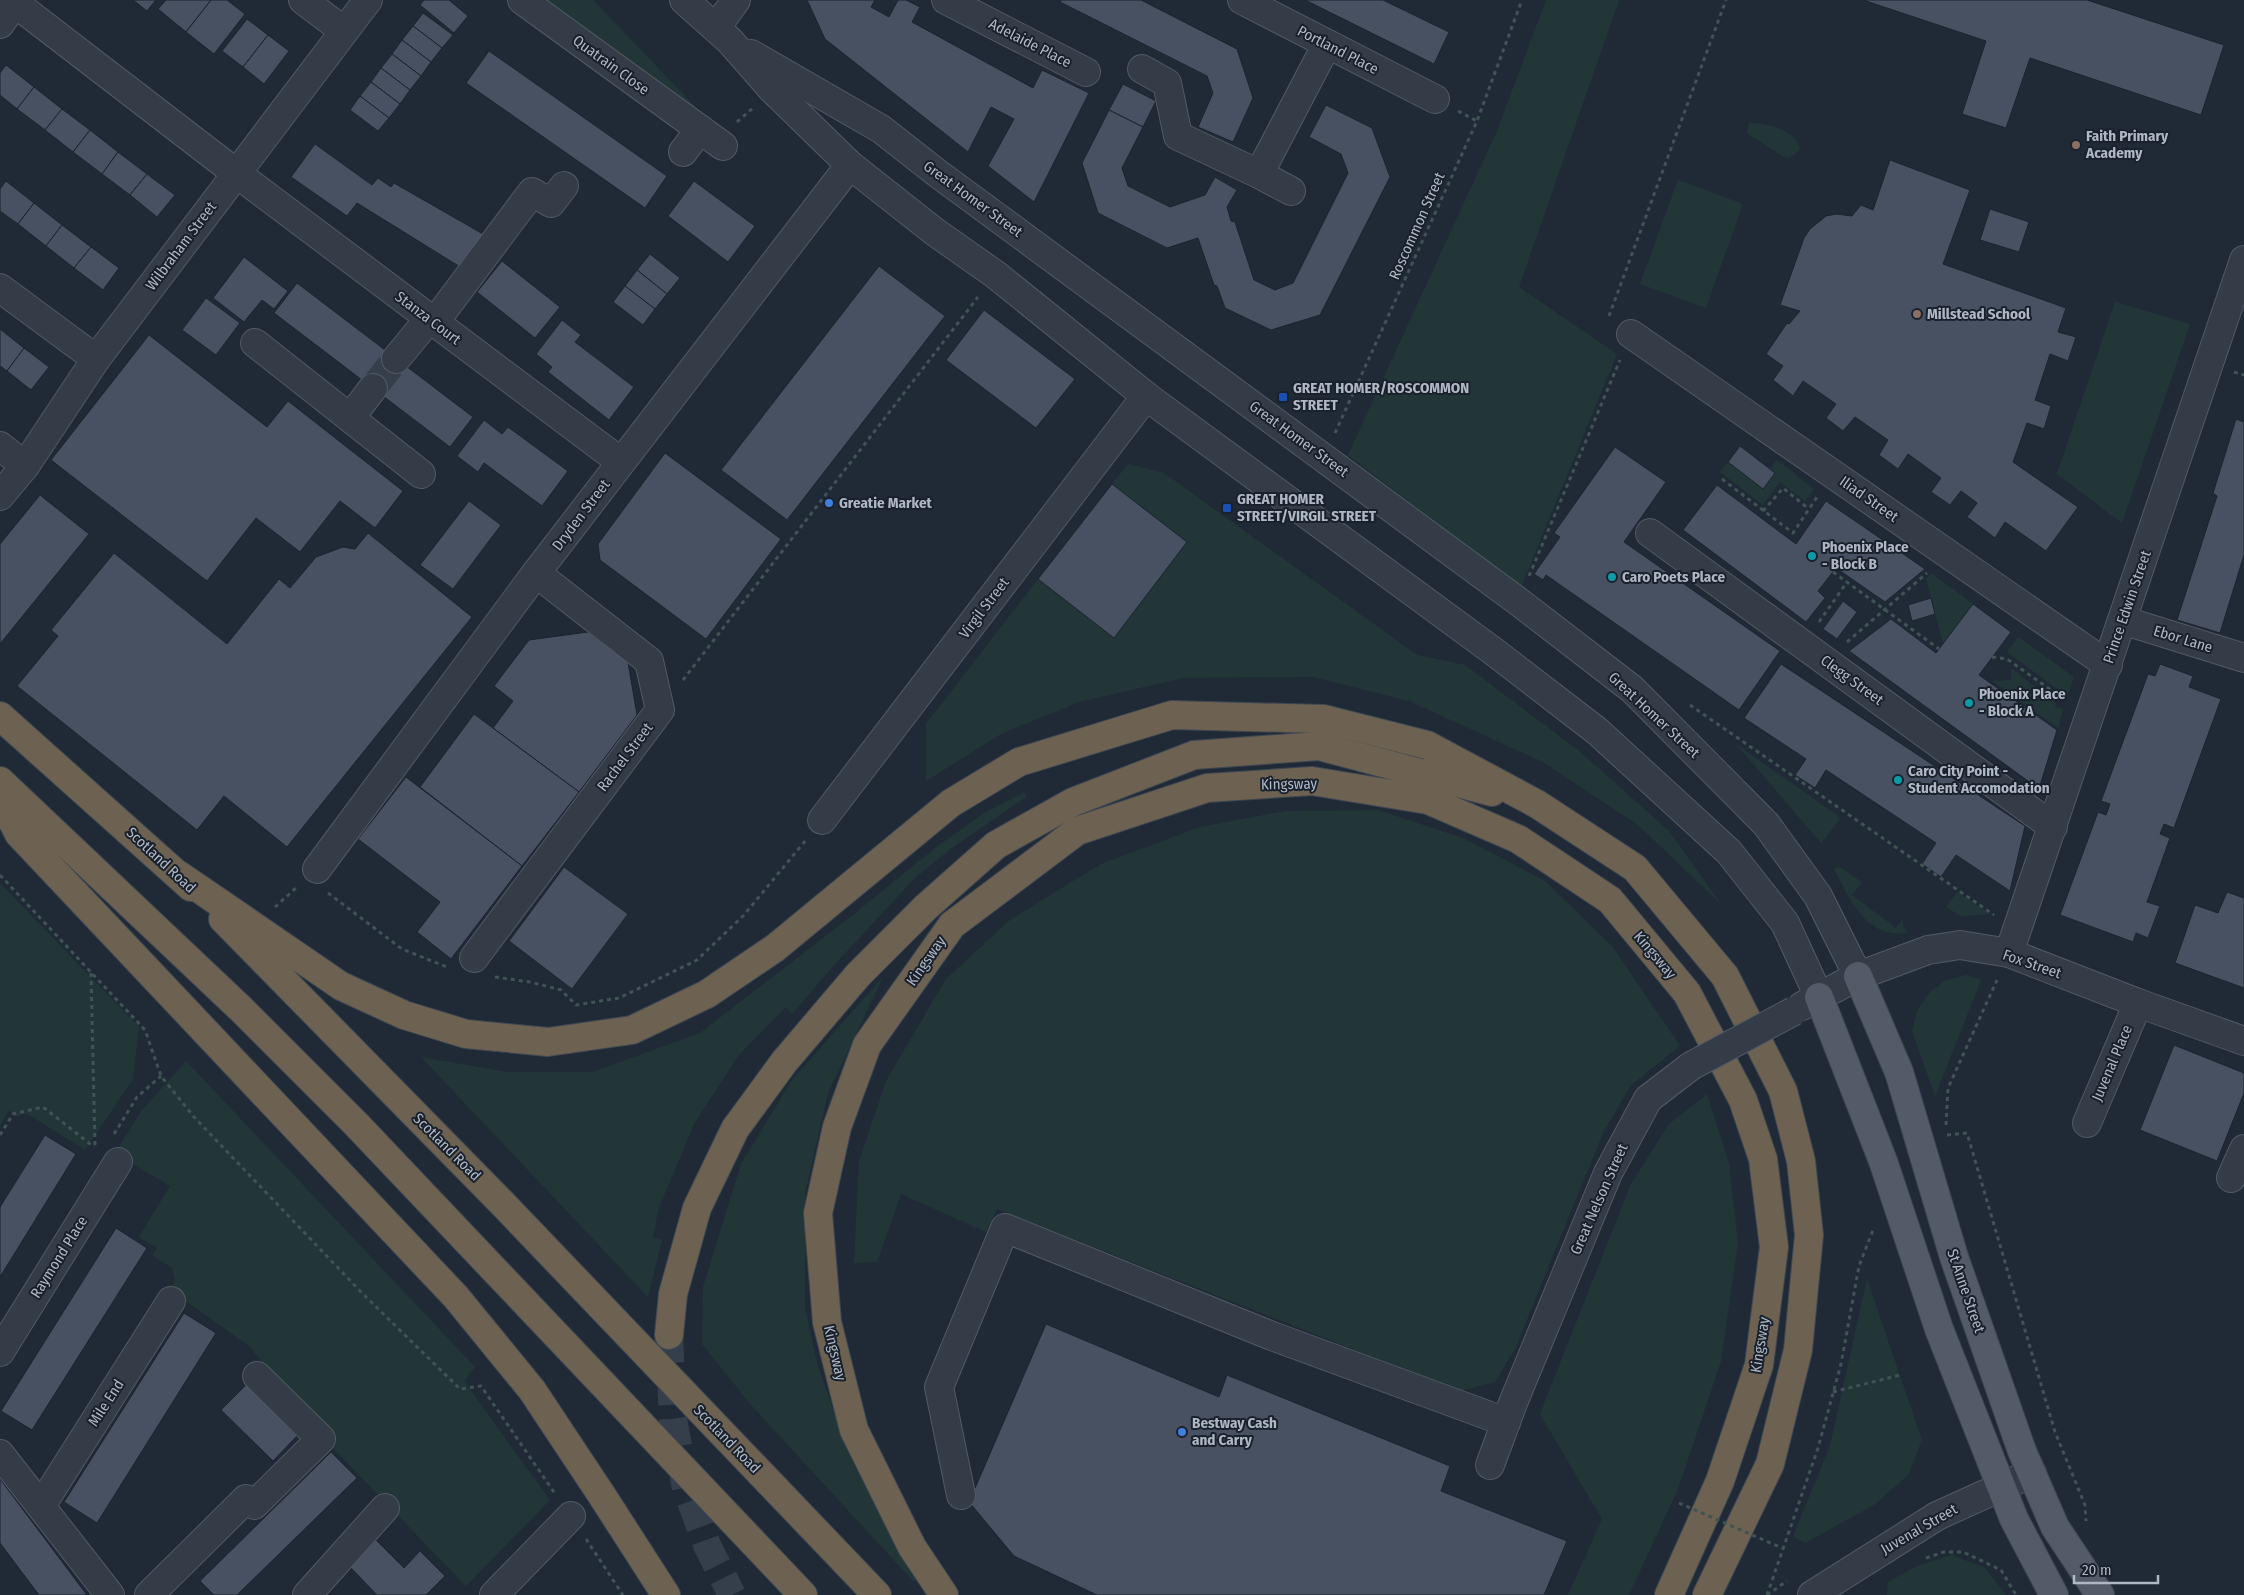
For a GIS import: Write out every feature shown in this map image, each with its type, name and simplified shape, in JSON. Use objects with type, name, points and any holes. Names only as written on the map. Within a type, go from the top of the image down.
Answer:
[{"type":"highway","points":[[179,875],[342,986],[404,1015],[466,1034],[548,1042],[632,1030],[707,994],[775,948],[951,802],[1019,762],[1172,715],[1324,719],[1427,745],[1537,804],[1635,868],[1725,976],[1786,1100],[1801,1161],[1809,1235],[1798,1350],[1770,1464],[1707,1595]]},
{"type":"highway","name":"Scotland Road","points":[[0,716],[179,875],[502,1203],[877,1595]]},
{"type":"highway","points":[[669,1334],[674,1294],[697,1208],[735,1129],[784,1062],[858,975],[926,907],[996,845],[1073,802],[1194,755],[1203,754],[1319,746],[1537,804]]},
{"type":"highway","name":"Kingsway","points":[[944,1595],[912,1548],[854,1430],[827,1322],[818,1213],[837,1128],[867,1044],[952,925],[1077,831],[1208,788],[1312,781],[1428,800],[1518,838],[1610,900],[1687,993],[1743,1100],[1763,1159],[1774,1247],[1759,1365],[1720,1481],[1669,1595]]},
{"type":"highway","points":[[0,782],[242,1010],[356,1124],[803,1595]]},
{"type":"highway","points":[[0,797],[19,834],[456,1297],[532,1390],[602,1494],[666,1595]]},
{"type":"main road","name":"St Anne Street","points":[[1858,976],[1898,1072],[1954,1257],[2022,1452],[2055,1527],[2100,1595]]},
{"type":"main road","points":[[1819,997],[1883,1161],[1939,1329],[2014,1519],[2054,1595]]},
{"type":"street","points":[[303,0],[344,31]]},
{"type":"street","name":"Wilbraham Street","points":[[0,496],[24,466],[96,359],[368,0]]},
{"type":"street","name":"Quatrain Close","points":[[522,0],[713,139]]},
{"type":"street","name":"Great Homer Street","points":[[684,0],[723,35],[772,90],[850,165],[935,232],[996,275],[1146,396],[1485,645],[1597,731],[1729,852],[1785,922],[1819,997]]},
{"type":"street","points":[[723,35],[736,0]]},
{"type":"street","name":"Adelaide Place","points":[[946,0],[1086,72]]},
{"type":"street","name":"Portland Place","points":[[1242,0],[1434,99]]},
{"type":"street","name":"Stanza Court","points":[[11,9],[236,174],[621,462]]},
{"type":"street","name":"Great Homer Street","points":[[723,35],[881,129],[937,173],[1324,457],[1632,689],[1766,824],[1818,896],[1858,976]]},
{"type":"street","points":[[1260,174],[1327,44]]},
{"type":"street","points":[[1142,69],[1168,83],[1178,136],[1260,174],[1291,191]]},
{"type":"street","points":[[683,152],[713,139]]},
{"type":"street","name":"Dryden Street","points":[[313,873],[536,573],[850,165]]},
{"type":"street","points":[[396,359],[431,321],[532,192],[551,203],[564,186]]},
{"type":"street","name":"Prince Edwin Street","points":[[2009,953],[2244,260]]},
{"type":"street","points":[[0,288],[96,359]]},
{"type":"street","name":"Iliad Street","points":[[1631,334],[2108,665]]},
{"type":"street","points":[[255,343],[421,474]]},
{"type":"street","points":[[350,418],[373,388]]},
{"type":"street","name":"Virgil Street","points":[[822,820],[1146,396]]},
{"type":"street","points":[[0,446],[24,466]]},
{"type":"street","name":"Clegg Street","points":[[1650,533],[2053,827]]},
{"type":"street","name":"Rachel Street","points":[[482,968],[660,710],[649,661],[536,573]]},
{"type":"street","name":"Ebor Lane","points":[[2122,620],[2244,658]]},
{"type":"street","name":"Fox Street","points":[[1819,997],[1858,976],[1928,950],[1960,945],[2009,953],[2138,1004],[2244,1041]]},
{"type":"street","name":"Great Nelson Street","points":[[1490,1465],[1608,1173],[1648,1099],[1691,1066],[1819,997]]},
{"type":"street","name":"Juvenal Place","points":[[2087,1123],[2138,1004]]},
{"type":"street","points":[[2232,1178],[2244,1149]]},
{"type":"street","name":"Raymond Place","points":[[0,1352],[111,1158]]},
{"type":"street","points":[[961,1495],[939,1387],[1005,1228],[1272,1336],[1510,1412]]},
{"type":"street","name":"Mile End","points":[[41,1506],[171,1301]]},
{"type":"street","points":[[158,1592],[246,1499],[254,1504],[321,1439],[258,1376]]},
{"type":"street","points":[[0,1454],[110,1595]]},
{"type":"street","name":"Juvenal Street","points":[[1820,1593],[1937,1516],[2032,1473]]},
{"type":"street","points":[[307,1595],[385,1508]]},
{"type":"street","points":[[494,1595],[570,1516]]},
{"type":"street","points":[[1721,1595],[1726,1556]]},
{"type":"path","name":"Roscommon Street","points":[[1324,457],[1477,121],[1522,0]]},
{"type":"path","points":[[1608,318],[1726,0]]},
{"type":"path","points":[[713,139],[772,90]]},
{"type":"path","points":[[660,710],[971,308]]},
{"type":"path","points":[[1518,602],[1631,334]]},
{"type":"path","points":[[1722,479],[1793,533],[1833,474]]},
{"type":"path","points":[[1763,510],[1782,488],[1809,509]]},
{"type":"path","points":[[1841,647],[1948,554]]},
{"type":"path","points":[[1833,572],[1939,649]]},
{"type":"path","points":[[1814,628],[1847,582]]},
{"type":"path","points":[[1992,657],[2007,659],[2090,718]]},
{"type":"path","points":[[1739,740],[1993,914],[2000,922],[2009,953],[1948,1088],[1946,1135],[1967,1133],[2056,1432],[2086,1505],[2086,1522],[2075,1557]]},
{"type":"path","points":[[253,926],[313,873],[402,949],[462,972],[482,968],[561,990],[576,1005],[619,998],[697,960],[744,914],[822,820]]},
{"type":"path","points":[[0,875],[145,1030],[161,1076],[194,1117],[362,1293],[460,1389],[481,1386],[623,1595]]},
{"type":"path","points":[[91,973],[95,1147]]},
{"type":"path","points":[[0,1135],[13,1114],[43,1107],[111,1158],[137,1097],[161,1076]]},
{"type":"path","points":[[1766,1595],[1818,1448],[1841,1364],[1859,1266],[1873,1230],[1903,1220]]},
{"type":"path","points":[[1833,1392],[1900,1375]]},
{"type":"path","points":[[1678,1503],[1782,1548]]},
{"type":"green space","points":[[534,0],[593,0],[727,140]]},
{"type":"green space","points":[[1546,0],[1619,0],[1519,287],[1617,354],[1521,587],[1348,455],[1497,131]]},
{"type":"green space","points":[[1749,123],[1764,124],[1780,129],[1794,137],[1800,150],[1789,158],[1784,157],[1747,133]]},
{"type":"green space","points":[[1678,180],[1743,204],[1706,308],[1640,284]]},
{"type":"green space","points":[[2115,302],[2190,324],[2122,523],[2057,474]]},
{"type":"green space","points":[[1777,460],[1814,489],[1805,501],[1780,482],[1763,505],[1720,472],[1728,462],[1763,489],[1775,473],[1770,469]]},
{"type":"green space","points":[[1128,464],[1164,473],[1417,655],[1465,665],[1578,750],[1669,831],[1720,903],[1638,825],[1543,762],[1409,701],[1314,677],[1183,678],[1079,702],[1001,734],[926,781],[926,724],[1038,579],[1114,637],[1187,543],[1112,484]]},
{"type":"green space","points":[[1931,573],[1973,604],[1943,644],[1926,579]]},
{"type":"green space","points":[[2018,637],[2074,677],[2068,694],[2061,692],[2007,652]]},
{"type":"green space","points":[[2011,668],[2056,703],[2055,707],[2063,709],[2058,728],[1992,681],[2011,680]]},
{"type":"green space","points":[[1736,744],[1841,818],[1821,843]]},
{"type":"green space","points":[[1024,792],[1026,797],[949,850],[914,879],[835,964],[792,1014],[786,1007],[738,1056],[694,1124],[658,1210],[653,1237],[662,1240],[648,1297],[421,1057],[507,1072],[593,1072],[700,1033],[849,918],[934,849],[984,813]]},
{"type":"green space","points":[[1378,810],[1463,838],[1545,881],[1612,946],[1680,1046],[1631,1085],[1603,1133],[1515,1349],[1495,1382],[1459,1391],[997,1209],[986,1232],[901,1194],[877,1262],[854,1263],[859,1161],[886,1081],[946,979],[1010,920],[1101,864],[1200,827],[1286,811]]},
{"type":"green space","points":[[1840,867],[1862,882],[1852,895],[1896,928],[1903,919],[1903,926],[1908,933],[1893,933],[1881,930],[1870,924],[1861,915],[1834,869]]},
{"type":"green space","points":[[0,883],[139,1027],[133,1079],[85,1150],[26,1113],[16,1117],[9,1110],[0,1126]]},
{"type":"green space","points":[[1957,892],[1990,914],[1961,916],[1946,907]]},
{"type":"green space","points":[[1966,975],[1981,980],[1935,1096],[1912,1031],[1918,1009],[1930,992],[1946,980]]},
{"type":"green space","points":[[883,977],[828,1093],[805,1193],[805,1308],[817,1363],[850,1457],[878,1512],[916,1575],[914,1582],[751,1405],[702,1344],[703,1287],[741,1164],[792,1080]]},
{"type":"green space","points":[[186,1061],[475,1367],[464,1381],[550,1500],[466,1586],[330,1445],[249,1346],[170,1290],[175,1280],[172,1268],[152,1255],[157,1248],[139,1237],[170,1186],[115,1153],[142,1110]]},
{"type":"green space","points":[[1707,1094],[1729,1164],[1738,1242],[1721,1361],[1678,1489],[1629,1595],[1568,1595],[1602,1519],[1540,1414],[1631,1184],[1669,1124]]},
{"type":"green space","points":[[1867,1279],[1922,1440],[1908,1475],[1874,1505],[1805,1543],[1793,1536],[1830,1446]]},
{"type":"green space","points":[[1952,1555],[1985,1568],[2006,1595],[1887,1595],[1888,1582],[1917,1566]]},
{"type":"building","points":[[133,0],[156,0],[147,11]]},
{"type":"building","points":[[166,0],[211,0],[186,32],[158,9]]},
{"type":"building","points":[[211,0],[227,0],[245,14],[214,54],[186,32]]},
{"type":"building","points":[[424,0],[449,0],[468,16],[454,33],[420,5]]},
{"type":"building","points":[[807,0],[875,0],[871,7],[889,17],[898,0],[906,0],[920,7],[912,22],[1033,88],[1042,70],[1089,93],[1034,202],[988,166],[1014,119],[991,107],[968,152],[825,39]]},
{"type":"building","points":[[1061,0],[1141,0],[1237,49],[1253,98],[1233,142],[1198,127],[1213,93],[1207,76],[1060,2]]},
{"type":"building","points":[[1305,0],[1383,0],[1449,32],[1434,64]]},
{"type":"building","points":[[1863,0],[2087,0],[2224,45],[2201,115],[2030,58],[2006,128],[1962,114],[1986,41]]},
{"type":"building","points":[[423,13],[453,35],[442,48],[413,26]]},
{"type":"building","points":[[247,19],[268,35],[243,67],[222,51]]},
{"type":"building","points":[[413,26],[442,48],[431,62],[402,40]]},
{"type":"building","points":[[268,35],[289,51],[264,84],[243,67]]},
{"type":"building","points":[[402,40],[431,62],[421,76],[392,54]]},
{"type":"building","points":[[489,51],[667,176],[645,208],[466,83]]},
{"type":"building","points":[[392,54],[421,76],[410,90],[381,68]]},
{"type":"building","points":[[6,65],[34,87],[17,109],[0,95],[0,73]]},
{"type":"building","points":[[381,68],[410,90],[400,104],[371,82]]},
{"type":"building","points":[[371,82],[400,104],[389,118],[360,96]]},
{"type":"building","points":[[1123,84],[1156,101],[1143,127],[1109,110]]},
{"type":"building","points":[[34,87],[62,109],[45,130],[17,109]]},
{"type":"building","points":[[360,96],[389,118],[378,131],[350,110]]},
{"type":"building","points":[[1326,105],[1372,128],[1390,177],[1320,315],[1271,330],[1225,308],[1217,286],[1214,285],[1198,238],[1167,248],[1098,213],[1082,163],[1109,110],[1143,127],[1122,168],[1128,186],[1170,207],[1205,195],[1215,177],[1237,190],[1227,207],[1231,221],[1235,222],[1254,280],[1275,290],[1293,283],[1348,173],[1341,154],[1309,137]]},
{"type":"building","points":[[62,109],[90,130],[73,152],[45,130]]},
{"type":"building","points":[[90,130],[118,152],[102,174],[73,152]]},
{"type":"building","points":[[315,144],[372,185],[378,178],[391,187],[394,183],[490,238],[465,270],[357,203],[347,216],[291,177]]},
{"type":"building","points":[[118,152],[147,174],[130,195],[102,174]]},
{"type":"building","points":[[1890,160],[1970,190],[1943,264],[2066,308],[2058,332],[2076,337],[2068,361],[2050,354],[2035,400],[2051,406],[2044,429],[2027,423],[2013,462],[2078,507],[2046,551],[2005,522],[1995,538],[1967,517],[1977,503],[1961,491],[1950,505],[1931,492],[1941,478],[1908,454],[1898,469],[1879,455],[1888,440],[1855,417],[1843,431],[1826,418],[1836,404],[1803,381],[1793,396],[1773,380],[1783,366],[1766,354],[1787,323],[1789,324],[1800,311],[1780,305],[1804,238],[1810,229],[1826,216],[1836,214],[1852,216],[1861,205],[1873,210]]},
{"type":"building","points":[[147,174],[175,195],[157,217],[130,195]]},
{"type":"building","points":[[6,181],[34,203],[18,224],[0,211],[0,189]]},
{"type":"building","points":[[694,181],[755,226],[728,262],[668,216]]},
{"type":"building","points":[[34,203],[62,225],[46,246],[18,224]]},
{"type":"building","points":[[1990,209],[2029,222],[2019,252],[1980,240]]},
{"type":"building","points":[[62,225],[91,247],[74,268],[46,246]]},
{"type":"building","points":[[91,247],[119,268],[103,290],[74,268]]},
{"type":"building","points":[[650,254],[680,278],[667,294],[637,270]]},
{"type":"building","points":[[244,257],[288,291],[274,309],[262,300],[244,322],[213,298]]},
{"type":"building","points":[[502,261],[560,307],[535,338],[477,292]]},
{"type":"building","points":[[879,266],[945,316],[787,520],[721,470]]},
{"type":"building","points":[[637,270],[667,294],[655,309],[625,286]]},
{"type":"building","points":[[297,283],[473,417],[450,447],[274,313]]},
{"type":"building","points":[[625,286],[655,309],[643,325],[613,302]]},
{"type":"building","points":[[206,298],[240,323],[216,355],[182,330]]},
{"type":"building","points":[[984,310],[1075,379],[1036,428],[946,360]]},
{"type":"building","points":[[562,320],[581,335],[575,342],[634,387],[609,420],[548,372],[552,367],[536,354]]},
{"type":"building","points":[[0,329],[24,348],[7,371],[0,366]]},
{"type":"building","points":[[149,335],[267,427],[288,401],[403,491],[375,528],[340,501],[300,552],[256,518],[207,581],[51,460]]},
{"type":"building","points":[[24,348],[49,367],[31,390],[7,371]]},
{"type":"building","points":[[2236,419],[2244,422],[2244,555],[2220,633],[2177,620],[2217,496],[2213,493]]},
{"type":"building","points":[[484,420],[502,434],[508,427],[568,471],[542,506],[484,463],[478,472],[457,456]]},
{"type":"building","points":[[1740,446],[1775,473],[1763,489],[1728,462]]},
{"type":"building","name":"Caro Poets Place","points":[[1615,447],[1666,482],[1624,542],[1780,651],[1739,710],[1546,575],[1543,580],[1534,574],[1560,537],[1554,533]]},
{"type":"building","points":[[665,453],[781,539],[706,639],[600,560],[598,544]]},
{"type":"building","points":[[1112,484],[1187,542],[1114,638],[1038,579]]},
{"type":"building","name":"Phoenix Place - Block B","points":[[1717,485],[1796,544],[1826,501],[1925,569],[1885,602],[1836,568],[1818,591],[1825,598],[1806,622],[1683,530]]},
{"type":"building","points":[[40,495],[89,534],[0,644],[0,544]]},
{"type":"building","points":[[469,501],[501,525],[453,589],[420,565]]},
{"type":"building","points":[[368,533],[472,617],[287,847],[224,796],[197,830],[17,686],[58,636],[51,630],[114,553],[227,644],[279,579],[290,588],[316,557],[343,547],[355,549]]},
{"type":"building","points":[[1931,598],[1935,614],[1912,621],[1908,605]]},
{"type":"building","points":[[1843,601],[1857,612],[1837,639],[1823,629]]},
{"type":"building","name":"Phoenix Place - Block A","points":[[1973,604],[2011,632],[1979,675],[2057,730],[2039,789],[1849,651],[1891,619],[1936,653]]},
{"type":"building","points":[[588,632],[628,662],[637,715],[579,792],[493,728],[513,701],[494,686],[529,640]]},
{"type":"building","name":"Caro City Point - Student Accomodation","points":[[1781,664],[2025,826],[2010,891],[1956,855],[1941,877],[1922,864],[1936,843],[1826,770],[1815,788],[1795,775],[1806,759],[1744,718]]},
{"type":"building","points":[[2160,664],[2193,676],[2189,687],[2221,699],[2174,828],[2164,824],[2160,834],[2170,838],[2147,902],[2160,906],[2148,938],[2136,933],[2133,942],[2060,915],[2098,812],[2106,815],[2110,804],[2101,801],[2148,674],[2155,676]]},
{"type":"building","points":[[474,714],[579,792],[522,866],[420,787]]},
{"type":"building","points":[[406,777],[522,866],[451,959],[417,932],[440,902],[358,839]]},
{"type":"building","points":[[564,867],[628,914],[572,989],[509,941]]},
{"type":"building","points":[[2227,892],[2244,898],[2244,988],[2175,963],[2195,905],[2218,913]]},
{"type":"building","points":[[2174,1045],[2244,1073],[2244,1093],[2217,1161],[2140,1130]]},
{"type":"building","points":[[45,1135],[76,1154],[0,1277],[0,1207]]},
{"type":"building","points":[[116,1228],[147,1248],[32,1430],[1,1411]]},
{"type":"building","points":[[184,1313],[216,1333],[97,1523],[64,1502]]},
{"type":"building","name":"Bestway Cash and Carry","points":[[1046,1324],[1219,1397],[1227,1375],[1450,1466],[1441,1491],[1567,1541],[1544,1595],[1097,1595],[1014,1556],[969,1502]]},
{"type":"building","points":[[246,1385],[297,1436],[273,1461],[221,1410]]},
{"type":"building","points":[[331,1452],[357,1478],[237,1595],[214,1595],[200,1581]]},
{"type":"building","points":[[0,1479],[87,1595],[39,1595],[0,1543]]},
{"type":"building","points":[[376,1540],[404,1568],[420,1551],[445,1576],[426,1595],[377,1595],[350,1567]]},
{"type":"tunnel","points":[[373,388],[396,359]]},
{"type":"tunnel","points":[[669,1335],[673,1419],[686,1488],[707,1545],[732,1595]]},
{"type":"place","name":"Faith Primary Academy","points":[[2076,145]]},
{"type":"place","name":"Millstead School","points":[[1917,314]]},
{"type":"place","name":"GREAT HOMER/ROSCOMMON STREET","points":[[1283,397]]},
{"type":"place","name":"Greatie Market","points":[[829,503]]},
{"type":"place","name":"GREAT HOMER STREET/VIRGIL STREET","points":[[1227,508]]},
{"type":"place","name":"Phoenix Place - Block B","points":[[1812,556]]},
{"type":"place","name":"Caro Poets Place","points":[[1612,577]]},
{"type":"place","name":"Phoenix Place - Block A","points":[[1969,703]]},
{"type":"place","name":"Caro City Point - Student Accomodation","points":[[1898,780]]},
{"type":"place","name":"Bestway Cash and Carry","points":[[1182,1432]]}]
